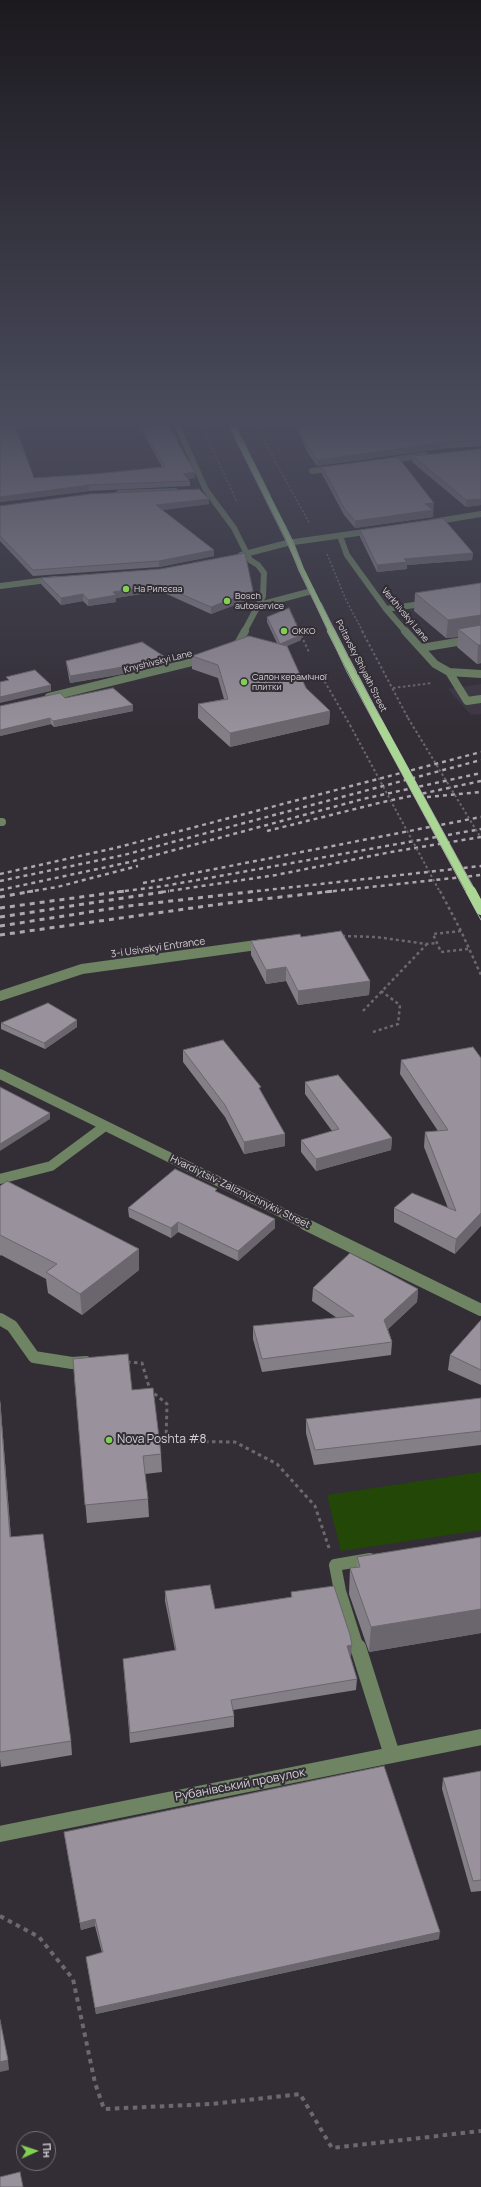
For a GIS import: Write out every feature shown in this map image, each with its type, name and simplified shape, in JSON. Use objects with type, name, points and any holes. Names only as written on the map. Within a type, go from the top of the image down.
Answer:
[{"type":"main road","name":"Poltavsky Shlyakh Street","points":[[284,528],[312,591],[351,671],[481,910]]},
{"type":"street","points":[[222,653],[229,651],[239,642],[263,596],[264,573],[246,554],[234,528]]},
{"type":"street","points":[[235,557],[291,542],[381,529]]},
{"type":"street","name":"Verkhivskyi Lane","points":[[340,536],[347,555],[386,609],[435,664],[449,672],[474,675],[481,674]]},
{"type":"street","points":[[0,586],[66,578]]},
{"type":"street","points":[[259,605],[312,591]]},
{"type":"street","points":[[386,609],[436,602]]},
{"type":"street","points":[[421,648],[481,638]]},
{"type":"street","name":"Knyshivskyi Lane","points":[[39,699],[184,665],[214,656]]},
{"type":"street","points":[[449,672],[467,701],[481,699]]},
{"type":"street","name":"3-i Usivskyi Entrance","points":[[0,996],[82,969],[274,943]]},
{"type":"street","name":"Hvardiytsiv-Zaliznychnykiv Street","points":[[0,1074],[481,1310]]},
{"type":"street","points":[[0,1179],[51,1166],[105,1126]]},
{"type":"street","points":[[0,1319],[12,1326],[34,1357],[72,1363],[114,1361]]},
{"type":"street","points":[[381,1558],[335,1565],[340,1591],[392,1755]]},
{"type":"street","name":"Рубанівський провулок","points":[[0,1834],[481,1737]]},
{"type":"path","points":[[312,528],[320,538],[346,600],[408,718],[481,838]]},
{"type":"path","points":[[292,615],[309,652]]},
{"type":"path","points":[[322,677],[350,724],[461,931],[481,975]]},
{"type":"path","points":[[392,688],[437,682]]},
{"type":"path","points":[[461,931],[433,934],[441,952],[468,949]]},
{"type":"path","points":[[337,936],[376,937],[427,944],[437,943]]},
{"type":"path","points":[[363,1011],[427,944]]},
{"type":"path","points":[[373,1032],[398,1024],[400,1005],[381,991]]},
{"type":"path","points":[[114,1361],[142,1363],[150,1390],[167,1404],[166,1441]]},
{"type":"path","points":[[149,1441],[235,1442],[277,1464],[315,1506],[335,1565]]},
{"type":"path","points":[[0,1916],[39,1937],[74,1979],[94,2083],[104,2109],[211,2104],[300,2094],[332,2148],[481,2131]]},
{"type":"shaded area","points":[[481,684],[481,714],[471,715],[448,689]]},
{"type":"green space","points":[[481,1472],[481,1530],[341,1551],[327,1495]]},
{"type":"building","points":[[0,528],[186,528],[214,550],[159,561],[33,570],[0,536]]},
{"type":"building","points":[[373,528],[452,528],[473,553],[404,559],[407,562],[377,565],[360,530]]},
{"type":"building","points":[[245,553],[253,591],[211,607],[160,585],[113,592],[116,595],[88,600],[83,594],[61,598],[41,578],[161,569]]},
{"type":"building","points":[[481,583],[481,615],[448,620],[415,593]]},
{"type":"building","name":"OKKO","points":[[289,608],[301,635],[280,644],[267,617]]},
{"type":"building","points":[[481,625],[481,645],[478,645],[458,629]]},
{"type":"building","points":[[249,636],[287,646],[306,688],[330,711],[230,733],[198,704],[228,699],[218,665],[192,656]]},
{"type":"building","points":[[142,642],[165,657],[117,668],[70,676],[66,661]]},
{"type":"building","points":[[35,670],[51,685],[0,697],[0,682],[9,680],[6,677]]},
{"type":"building","points":[[113,688],[133,705],[53,721],[50,718],[0,730],[0,706],[60,693],[65,698]]},
{"type":"building","points":[[341,931],[370,981],[298,991],[286,967],[266,970],[251,941],[300,934],[301,937]]},
{"type":"building","points":[[48,1003],[77,1020],[44,1043],[1,1023]]},
{"type":"building","points":[[223,1040],[261,1087],[259,1088],[285,1134],[244,1142],[225,1105],[183,1050]]},
{"type":"building","points":[[473,1047],[481,1058],[481,1213],[456,1239],[394,1208],[412,1193],[456,1211],[425,1132],[448,1130],[401,1060]]},
{"type":"building","points":[[338,1075],[392,1138],[316,1159],[301,1140],[339,1129],[305,1082]]},
{"type":"building","points":[[0,1087],[50,1113],[0,1144]]},
{"type":"building","points":[[175,1169],[217,1189],[215,1191],[275,1219],[238,1251],[178,1222],[171,1228],[128,1208]]},
{"type":"building","points":[[7,1181],[139,1249],[80,1294],[46,1272],[57,1264],[0,1235],[0,1186]]},
{"type":"building","points":[[350,1253],[418,1289],[384,1320],[392,1342],[262,1359],[253,1326],[354,1316],[313,1288]]},
{"type":"building","points":[[481,1320],[481,1370],[450,1355]]},
{"type":"building","points":[[128,1354],[132,1390],[153,1388],[161,1454],[143,1456],[148,1499],[85,1505],[73,1359]]},
{"type":"building","points":[[481,1398],[481,1431],[315,1450],[306,1419]]},
{"type":"building","points":[[0,1403],[10,1537],[43,1534],[71,1741],[0,1752]]},
{"type":"building","points":[[481,1537],[481,1609],[371,1627],[350,1568],[360,1567],[357,1557]]},
{"type":"building","points":[[210,1585],[215,1609],[292,1597],[291,1592],[334,1586],[350,1635],[352,1645],[347,1646],[357,1679],[231,1700],[234,1716],[130,1733],[123,1659],[176,1650],[165,1591]]},
{"type":"building","points":[[384,1766],[440,1932],[95,2008],[86,1957],[103,1952],[95,1919],[80,1923],[64,1832]]},
{"type":"building","points":[[481,1771],[481,1880],[473,1881],[443,1778]]},
{"type":"building","points":[[0,2020],[8,2060],[0,2062]]},
{"type":"building","points":[[20,2172],[23,2187],[0,2187],[0,2177]]},
{"type":"tram line","points":[[280,528],[347,672],[481,920]]},
{"type":"tram line","points":[[286,528],[300,560]]},
{"type":"tram line","points":[[321,603],[355,671],[481,901]]},
{"type":"railway","points":[[0,874],[115,848],[481,752]]},
{"type":"railway","points":[[0,881],[124,855],[481,760]]},
{"type":"railway","points":[[0,890],[130,862],[363,799],[481,773]]},
{"type":"railway","points":[[267,831],[383,802],[481,781]]},
{"type":"railway","points":[[427,797],[481,792]]},
{"type":"railway","points":[[143,883],[481,817]]},
{"type":"railway","points":[[117,892],[164,886],[481,829]]},
{"type":"railway","points":[[162,892],[276,875],[391,852],[481,837]]},
{"type":"railway","points":[[33,891],[57,887],[138,866]]},
{"type":"railway","points":[[249,892],[481,866]]},
{"type":"railway","points":[[329,892],[481,875]]},
{"type":"railway","points":[[0,897],[33,891]]},
{"type":"railway","points":[[27,892],[33,891]]},
{"type":"railway","points":[[0,908],[125,891]]},
{"type":"railway","points":[[0,917],[169,891]]},
{"type":"railway","points":[[0,926],[128,906],[258,891]]},
{"type":"railway","points":[[329,892],[334,891]]},
{"type":"railway","points":[[325,892],[329,892]]},
{"type":"railway","points":[[0,935],[228,903],[329,892]]},
{"type":"place","name":"На Рилєєва","points":[[126,589]]},
{"type":"place","name":"Bosch autoservice","points":[[227,601]]},
{"type":"place","name":"OKKO","points":[[284,631]]},
{"type":"place","name":"Салон керамічної плитки","points":[[244,682]]},
{"type":"place","name":"Nova Poshta #8","points":[[109,1440]]}]
